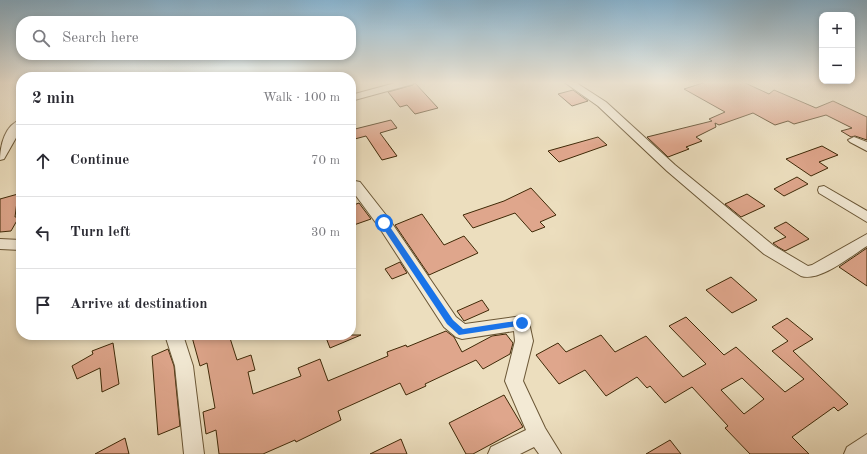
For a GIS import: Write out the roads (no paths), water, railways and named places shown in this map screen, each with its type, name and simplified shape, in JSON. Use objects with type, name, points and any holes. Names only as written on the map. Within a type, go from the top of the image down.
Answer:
[{"type":"street","points":[[601,103],[671,168],[769,250],[806,272],[815,271],[867,239]]},
{"type":"street","points":[[0,156],[16,127]]},
{"type":"street","points":[[854,140],[867,147]]},
{"type":"street","points":[[356,186],[384,223],[450,322],[462,332],[522,323],[524,341],[514,381],[538,435],[551,454]]},
{"type":"street","points":[[824,190],[867,217]]},
{"type":"street","points":[[0,244],[16,245]]},
{"type":"street","points":[[176,340],[184,366],[194,454]]},
{"type":"street","points":[[498,454],[538,435]]},
{"type":"street","points":[[854,454],[867,444]]}]
